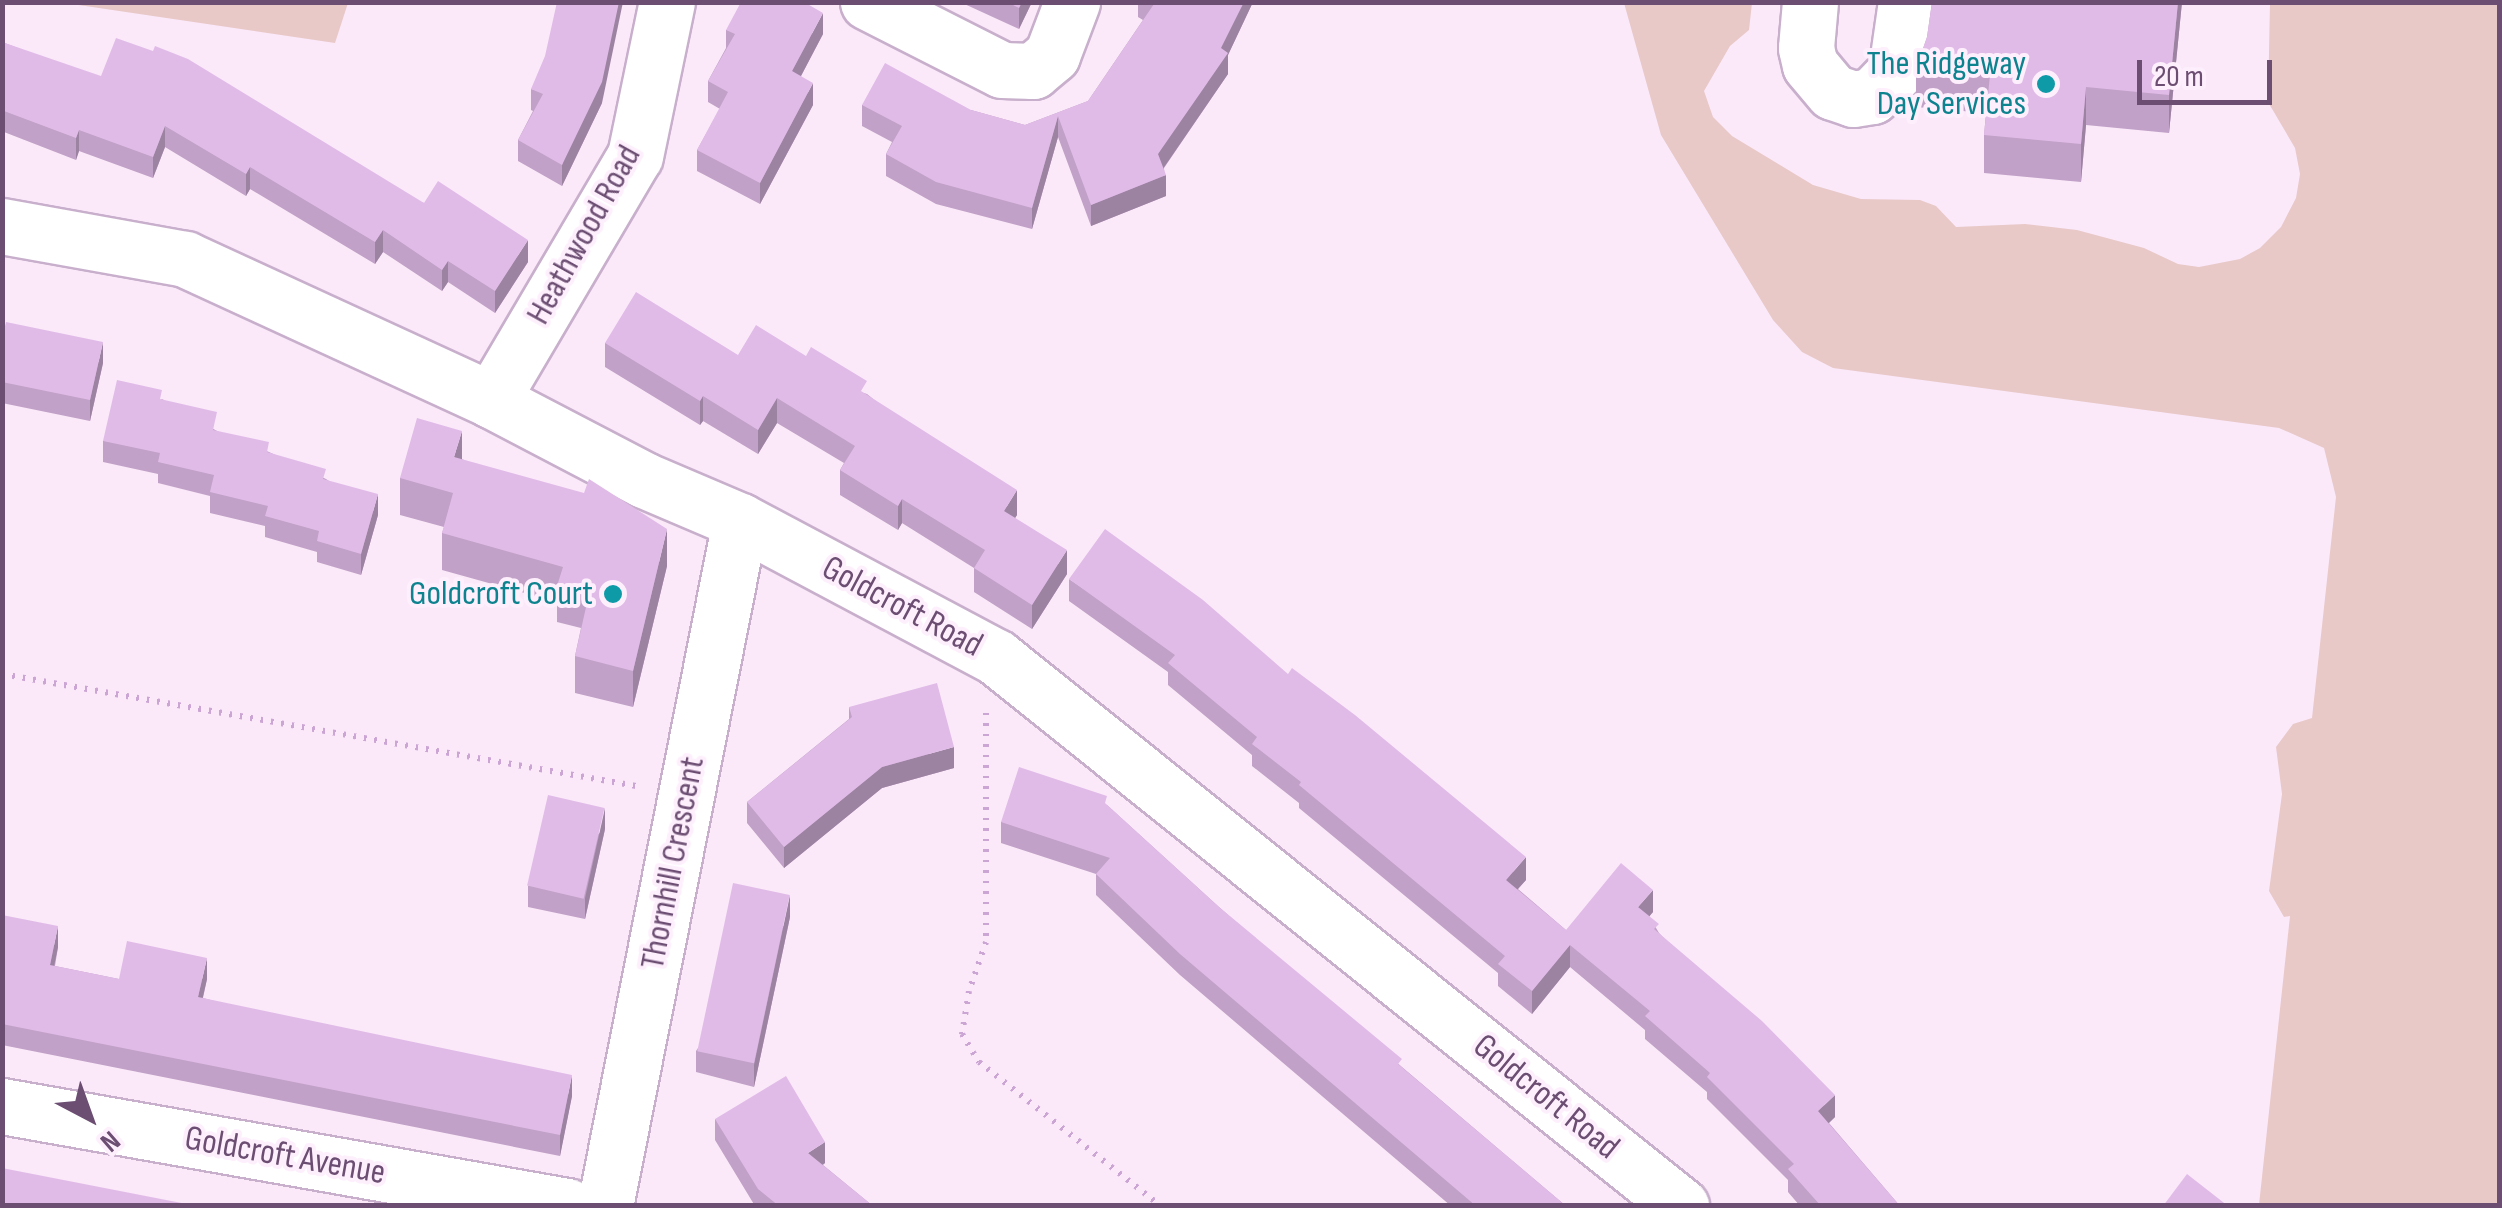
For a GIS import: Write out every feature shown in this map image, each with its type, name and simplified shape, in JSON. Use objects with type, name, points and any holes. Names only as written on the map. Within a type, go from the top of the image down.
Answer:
[{"type":"street","name":"Heathwood Road","points":[[491,400],[635,156],[667,2]]},
{"type":"street","points":[[868,2],[1002,70],[1033,72],[1052,55],[1072,2]]},
{"type":"street","points":[[1810,2],[1806,48],[1810,65],[1833,92],[1853,99],[1872,96],[1896,71],[1906,2]]},
{"type":"street","name":"Goldcroft Road","points":[[2,226],[185,259],[491,400],[644,480],[740,521],[986,652],[1681,1206]]},
{"type":"street","name":"Thornhill Crescent","points":[[605,1206],[740,521]]},
{"type":"street","name":"Goldcroft Avenue","points":[[2,1106],[568,1206]]},
{"type":"path","points":[[986,652],[986,942],[969,990],[962,1034],[979,1062],[1160,1206]]},
{"type":"path","points":[[2,674],[686,795]]},
{"type":"shaded area","points":[[65,3],[348,3],[335,43]]},
{"type":"shaded area","points":[[1624,3],[1752,3],[1749,30],[1730,46],[1704,91],[1713,117],[1732,136],[1813,185],[1861,199],[1920,200],[1936,206],[1956,227],[2025,224],[2077,230],[2144,248],[2178,264],[2199,267],[2240,259],[2260,248],[2281,227],[2296,198],[2300,174],[2295,148],[2268,102],[2270,3],[2499,3],[2499,1205],[2259,1205],[2290,916],[2284,917],[2269,891],[2282,794],[2276,747],[2293,724],[2312,718],[2336,497],[2324,448],[2279,428],[1833,368],[1802,352],[1773,320],[1661,135]]},
{"type":"building","points":[[557,2],[619,2],[602,82],[562,165],[518,140],[543,94],[531,89],[545,56]]},
{"type":"building","points":[[741,2],[804,2],[823,13],[792,71],[813,83],[760,183],[697,150],[728,92],[708,81],[735,34],[726,30]]},
{"type":"building","points":[[1151,2],[1244,2],[1221,48],[1228,53],[1158,154],[1166,175],[1091,205],[1058,116],[1032,208],[936,182],[886,154],[902,126],[862,105],[885,63],[971,110],[1025,125],[1088,101],[1154,4]]},
{"type":"building","name":"The Ridgeway Day Services","points":[[1932,2],[2178,2],[2169,95],[2086,87],[2081,144],[1984,135],[1990,75],[1916,69],[1927,37]]},
{"type":"building","points":[[116,38],[153,51],[155,46],[188,59],[424,203],[438,181],[528,240],[495,291],[448,261],[442,270],[383,230],[375,242],[250,167],[246,174],[165,126],[153,157],[79,130],[76,138],[4,111],[2,115],[2,42],[101,76]]},
{"type":"building","points":[[636,292],[738,355],[756,325],[806,356],[811,347],[867,381],[861,391],[1017,490],[1004,511],[1067,550],[1032,605],[974,568],[985,550],[902,499],[898,506],[840,470],[855,446],[777,398],[758,430],[703,396],[700,401],[605,343]]},
{"type":"building","points":[[6,322],[103,342],[90,400],[2,382]]},
{"type":"building","points":[[117,380],[162,390],[160,399],[217,412],[213,430],[269,442],[267,452],[326,469],[323,479],[378,494],[361,554],[317,541],[319,531],[265,516],[268,506],[210,492],[214,475],[158,462],[160,453],[103,441]]},
{"type":"building","points":[[417,418],[462,431],[454,457],[584,493],[589,479],[667,529],[633,671],[575,656],[589,594],[557,586],[563,567],[442,533],[453,493],[400,478]]},
{"type":"building","points":[[1105,529],[1203,600],[1288,674],[1292,668],[1355,715],[1526,857],[1506,880],[1566,930],[1621,863],[1653,890],[1638,907],[1659,924],[1654,929],[1762,1021],[1835,1095],[1818,1111],[1900,1206],[1821,1206],[1788,1169],[1794,1164],[1707,1077],[1710,1073],[1645,1016],[1650,1011],[1570,945],[1532,991],[1498,964],[1505,956],[1252,744],[1257,737],[1168,663],[1175,655],[1069,579]]},
{"type":"building","points":[[937,683],[954,747],[882,767],[784,847],[747,802],[852,717],[849,707]]},
{"type":"building","points":[[1019,767],[1107,796],[1105,803],[1219,907],[1402,1059],[1398,1064],[1566,1206],[1476,1206],[1180,954],[1096,874],[1110,858],[1001,822]]},
{"type":"building","points":[[548,795],[605,808],[584,899],[527,886]]},
{"type":"building","points":[[733,883],[790,895],[754,1063],[697,1051]]},
{"type":"building","points":[[2,915],[58,926],[50,965],[119,979],[127,941],[207,958],[198,997],[572,1075],[560,1135],[2,1024]]},
{"type":"building","points":[[786,1076],[825,1142],[808,1153],[873,1206],[779,1206],[758,1189],[715,1119]]},
{"type":"building","points":[[2,1168],[197,1206],[2,1206]]},
{"type":"building","points":[[2187,1174],[2228,1206],[2163,1206]]},
{"type":"place","name":"The Ridgeway Day Services","points":[[2046,84]]},
{"type":"place","name":"Goldcroft Court","points":[[613,594]]}]
